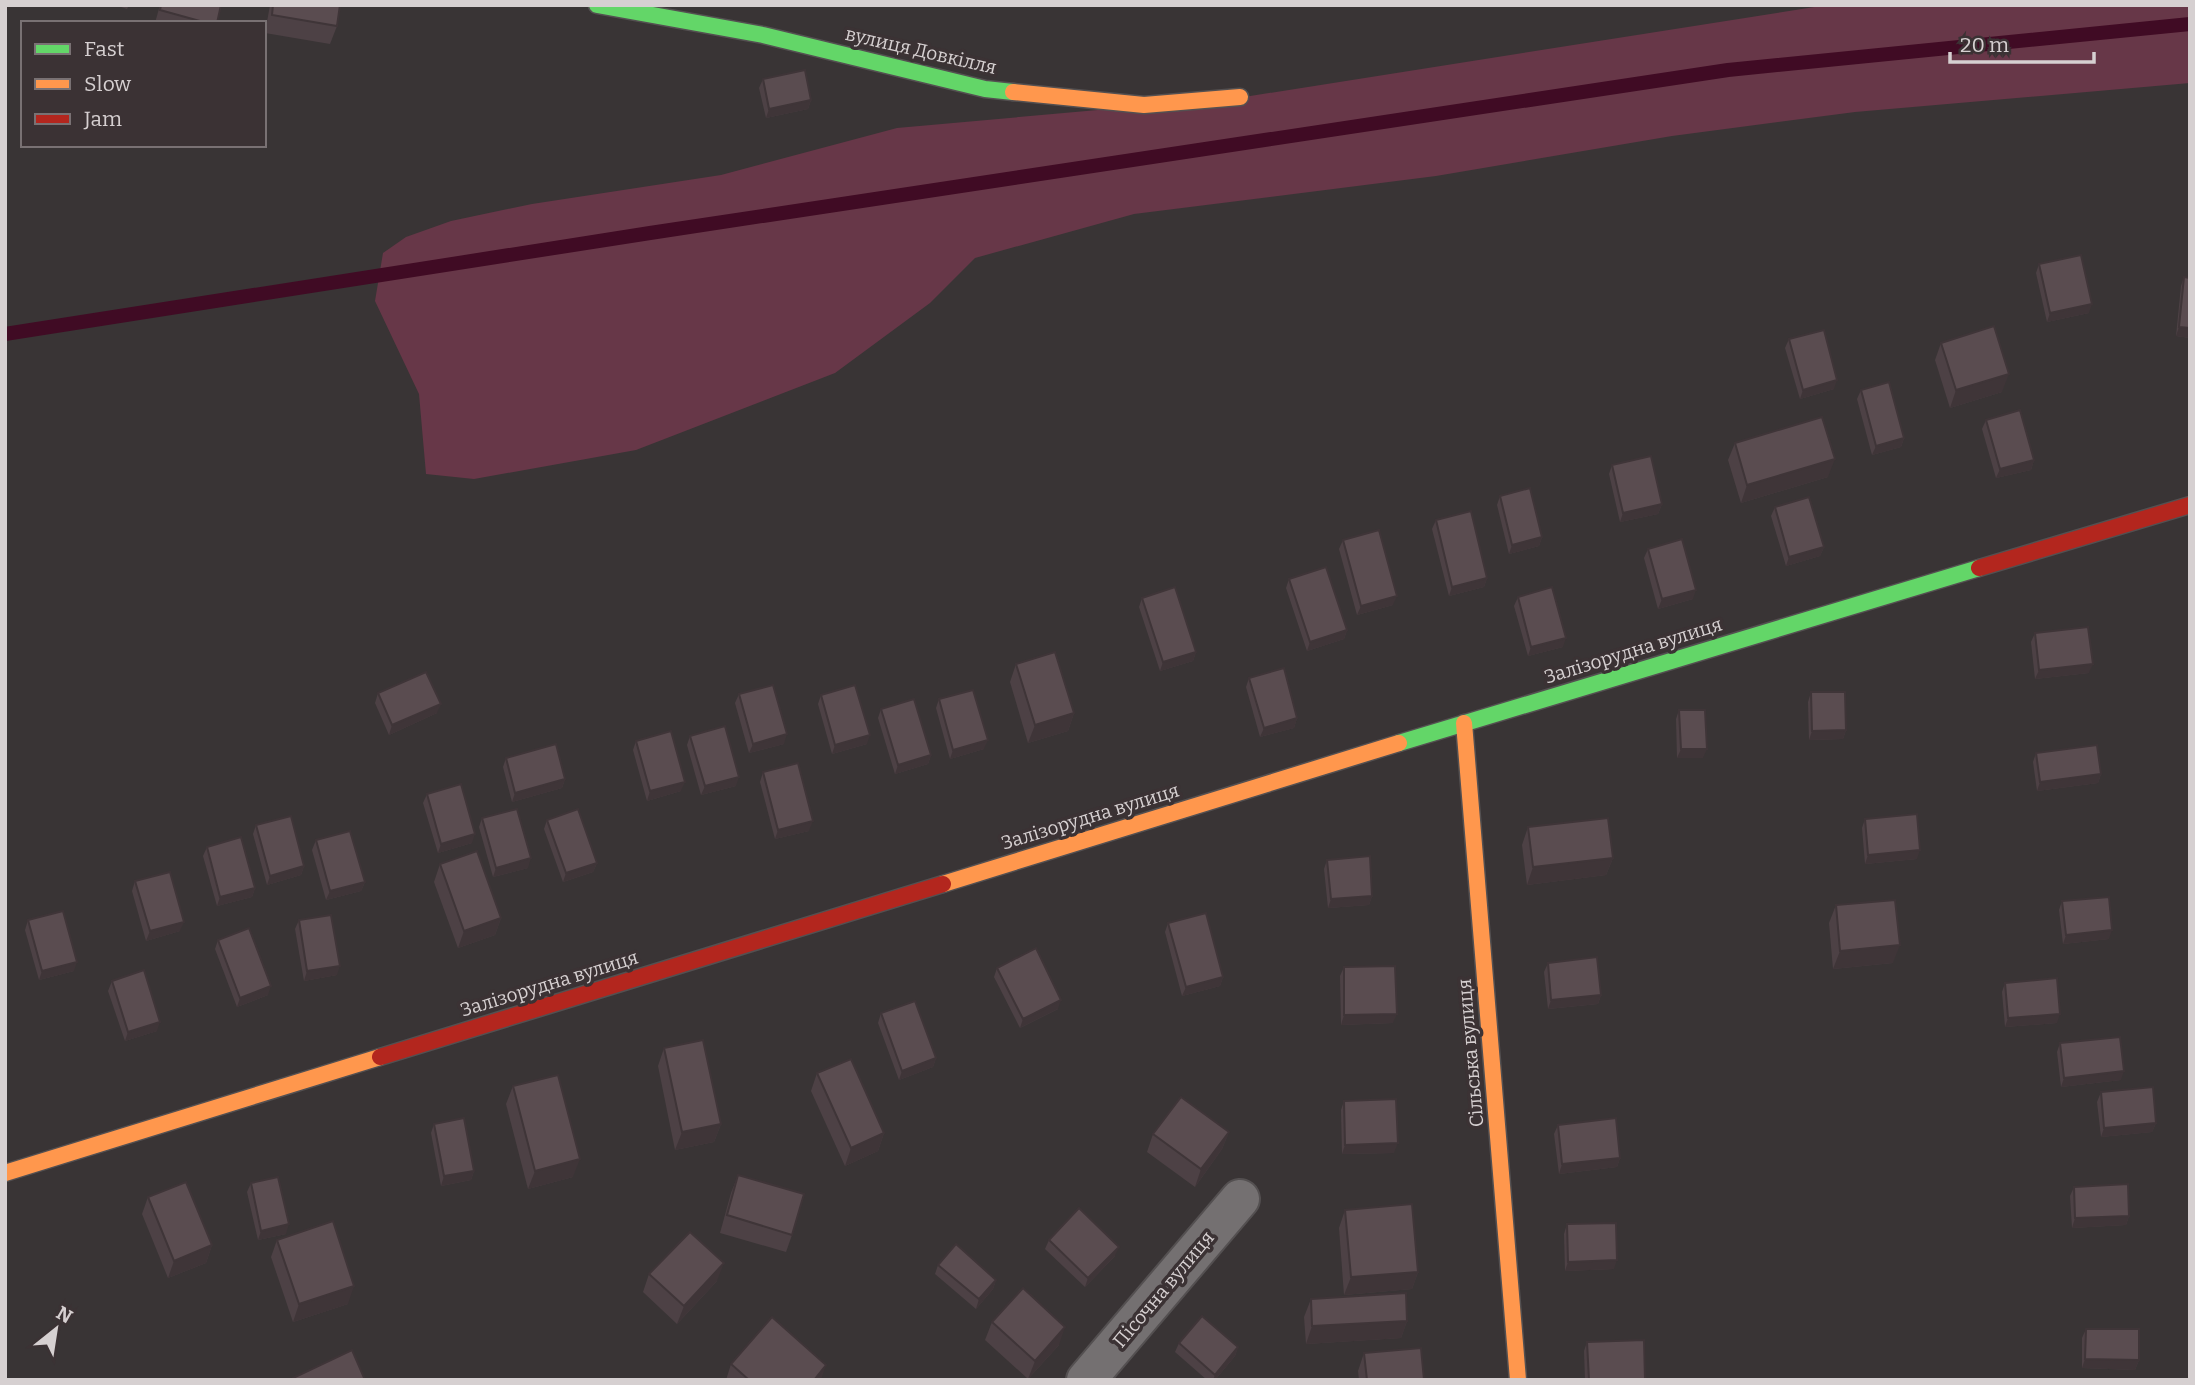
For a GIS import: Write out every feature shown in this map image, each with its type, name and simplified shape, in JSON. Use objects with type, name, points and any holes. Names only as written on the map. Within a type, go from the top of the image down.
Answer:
[{"type":"street","name":"вулиця Довкілля","points":[[597,5],[763,35],[985,89],[1144,105],[1240,97]]},
{"type":"street","name":"Залізорудна вулиця","points":[[5,1173],[1464,723],[2190,505]]},
{"type":"street","name":"Сільська вулиця","points":[[1464,723],[1518,1380]]},
{"type":"street","name":"Пісочна вулиця","points":[[1086,1380],[1240,1199]]},
{"type":"shaded area","points":[[1827,5],[2190,5],[2190,83],[1855,112],[1672,136],[1436,176],[1134,214],[975,258],[930,303],[835,373],[636,450],[474,479],[426,474],[419,394],[375,301],[383,253],[406,237],[451,221],[532,204],[721,175],[897,128],[1244,97]]},
{"type":"building","points":[[161,5],[221,5],[217,21],[200,21],[160,10]]},
{"type":"building","points":[[273,5],[340,5],[337,26],[272,15]]},
{"type":"building","points":[[805,70],[811,100],[769,109],[763,79]]},
{"type":"building","points":[[2081,255],[2092,304],[2050,313],[2039,264]]},
{"type":"building","points":[[2184,277],[2190,278],[2190,328],[2179,327]]},
{"type":"building","points":[[1994,326],[2009,374],[1956,390],[1941,343]]},
{"type":"building","points":[[1824,330],[1837,380],[1803,390],[1789,339]]},
{"type":"building","points":[[1889,382],[1904,438],[1876,446],[1861,390]]},
{"type":"building","points":[[2020,410],[2034,460],[2000,469],[1986,420]]},
{"type":"building","points":[[1822,417],[1835,459],[1747,485],[1735,443]]},
{"type":"building","points":[[1651,456],[1662,504],[1623,513],[1612,465]]},
{"type":"building","points":[[1530,488],[1542,537],[1512,545],[1500,496]]},
{"type":"building","points":[[1809,497],[1824,547],[1789,557],[1775,507]]},
{"type":"building","points":[[1471,511],[1487,578],[1452,587],[1436,520]]},
{"type":"building","points":[[1379,530],[1397,596],[1361,606],[1343,540]]},
{"type":"building","points":[[1682,539],[1696,590],[1662,599],[1648,549]]},
{"type":"building","points":[[1326,567],[1347,630],[1310,642],[1289,579]]},
{"type":"building","points":[[1175,587],[1196,652],[1163,662],[1142,598]]},
{"type":"building","points":[[1552,587],[1566,638],[1531,647],[1518,597]]},
{"type":"building","points":[[2088,627],[2093,664],[2039,670],[2035,633]]},
{"type":"building","points":[[1055,652],[1074,713],[1035,725],[1016,664]]},
{"type":"building","points":[[1284,668],[1297,718],[1264,728],[1249,678]]},
{"type":"building","points":[[426,672],[441,704],[392,725],[378,693]]},
{"type":"building","points":[[773,685],[787,734],[753,744],[739,694]]},
{"type":"building","points":[[855,685],[870,735],[835,745],[821,695]]},
{"type":"building","points":[[973,690],[988,740],[953,750],[939,699]]},
{"type":"building","points":[[1811,692],[1845,692],[1846,730],[1812,731]]},
{"type":"building","points":[[914,699],[931,755],[898,765],[881,709]]},
{"type":"building","points":[[1679,710],[1705,710],[1707,749],[1681,749]]},
{"type":"building","points":[[725,726],[739,777],[705,786],[690,736]]},
{"type":"building","points":[[671,731],[685,782],[650,791],[636,741]]},
{"type":"building","points":[[556,744],[565,779],[515,793],[506,758]]},
{"type":"building","points":[[2097,745],[2101,774],[2040,782],[2036,753]]},
{"type":"building","points":[[798,763],[813,821],[778,830],[763,772]]},
{"type":"building","points":[[461,784],[475,834],[441,844],[427,794]]},
{"type":"building","points":[[517,809],[531,858],[496,868],[482,818]]},
{"type":"building","points":[[578,809],[597,863],[566,873],[547,820]]},
{"type":"building","points":[[1917,814],[1920,850],[1868,855],[1865,819]]},
{"type":"building","points":[[291,816],[304,866],[270,876],[256,825]]},
{"type":"building","points":[[1608,818],[1613,858],[1533,867],[1528,827]]},
{"type":"building","points":[[350,831],[365,882],[330,891],[316,840]]},
{"type":"building","points":[[241,837],[255,888],[220,897],[207,847]]},
{"type":"building","points":[[477,851],[501,918],[464,931],[440,864]]},
{"type":"building","points":[[1370,856],[1372,896],[1331,899],[1327,860]]},
{"type":"building","points":[[170,872],[184,922],[150,931],[135,881]]},
{"type":"building","points":[[2109,897],[2112,930],[2066,935],[2062,901]]},
{"type":"building","points":[[1895,900],[1900,945],[1840,951],[1836,905]]},
{"type":"building","points":[[63,911],[77,962],[42,971],[28,920]]},
{"type":"building","points":[[1206,913],[1223,977],[1186,987],[1168,923]]},
{"type":"building","points":[[331,915],[340,966],[307,971],[299,920]]},
{"type":"building","points":[[249,928],[271,986],[240,998],[218,940]]},
{"type":"building","points":[[1036,948],[1061,1000],[1023,1019],[997,968]]},
{"type":"building","points":[[1597,957],[1601,995],[1551,1000],[1548,963]]},
{"type":"building","points":[[1395,966],[1397,1014],[1344,1015],[1344,967]]},
{"type":"building","points":[[144,970],[160,1022],[128,1032],[112,981]]},
{"type":"building","points":[[2057,978],[2060,1014],[2008,1018],[2005,983]]},
{"type":"building","points":[[915,1001],[936,1058],[902,1071],[881,1013]]},
{"type":"building","points":[[2120,1037],[2124,1071],[2064,1078],[2060,1043]]},
{"type":"building","points":[[703,1040],[721,1124],[682,1132],[664,1048]]},
{"type":"building","points":[[851,1059],[884,1133],[851,1148],[817,1073]]},
{"type":"building","points":[[558,1075],[580,1159],[535,1171],[513,1086]]},
{"type":"building","points":[[2153,1087],[2156,1123],[2104,1128],[2101,1092]]},
{"type":"building","points":[[1181,1097],[1229,1132],[1201,1169],[1153,1134]]},
{"type":"building","points":[[1396,1099],[1398,1143],[1345,1145],[1344,1101]]},
{"type":"building","points":[[464,1118],[474,1171],[444,1176],[434,1124]]},
{"type":"building","points":[[1616,1118],[1620,1158],[1562,1164],[1558,1125]]},
{"type":"building","points":[[738,1175],[804,1194],[792,1235],[727,1215]]},
{"type":"building","points":[[278,1177],[289,1224],[261,1231],[251,1183]]},
{"type":"building","points":[[186,1182],[212,1245],[174,1261],[148,1197]]},
{"type":"building","points":[[2128,1184],[2129,1216],[2075,1218],[2074,1187]]},
{"type":"building","points":[[1412,1204],[1418,1272],[1351,1277],[1345,1210]]},
{"type":"building","points":[[1079,1208],[1119,1247],[1088,1278],[1049,1240]]},
{"type":"building","points":[[333,1221],[354,1286],[299,1304],[277,1240]]},
{"type":"building","points":[[1616,1223],[1617,1260],[1568,1262],[1567,1224]]},
{"type":"building","points":[[690,1232],[724,1263],[684,1306],[649,1274]]},
{"type":"building","points":[[956,1244],[996,1280],[979,1299],[938,1265]]},
{"type":"building","points":[[1023,1288],[1065,1327],[1035,1361],[992,1322]]},
{"type":"building","points":[[1406,1293],[1407,1321],[1312,1326],[1311,1299]]},
{"type":"building","points":[[1202,1316],[1238,1347],[1215,1375],[1179,1343]]},
{"type":"building","points":[[772,1317],[826,1365],[814,1380],[749,1380],[731,1364]]},
{"type":"building","points":[[2086,1329],[2139,1329],[2139,1360],[2085,1359]]},
{"type":"building","points":[[1644,1340],[1645,1380],[1589,1380],[1587,1342]]},
{"type":"building","points":[[1421,1348],[1424,1380],[1367,1380],[1364,1353]]},
{"type":"building","points":[[352,1350],[365,1380],[293,1378]]},
{"type":"waterway","points":[[5,334],[650,233],[1728,70],[2190,24]]},
{"type":"traffic: fast","points":[[597,5],[763,35],[985,89],[1013,92]]},
{"type":"traffic: fast","points":[[1399,743],[1979,568]]},
{"type":"traffic: slow","points":[[1013,92],[1144,105],[1240,97]]},
{"type":"traffic: slow","points":[[1464,723],[1518,1380]]},
{"type":"traffic: slow","points":[[943,884],[1399,743]]},
{"type":"traffic: slow","points":[[5,1173],[380,1057]]},
{"type":"traffic: jam","points":[[1979,568],[2190,505]]},
{"type":"traffic: jam","points":[[380,1057],[943,884]]}]
